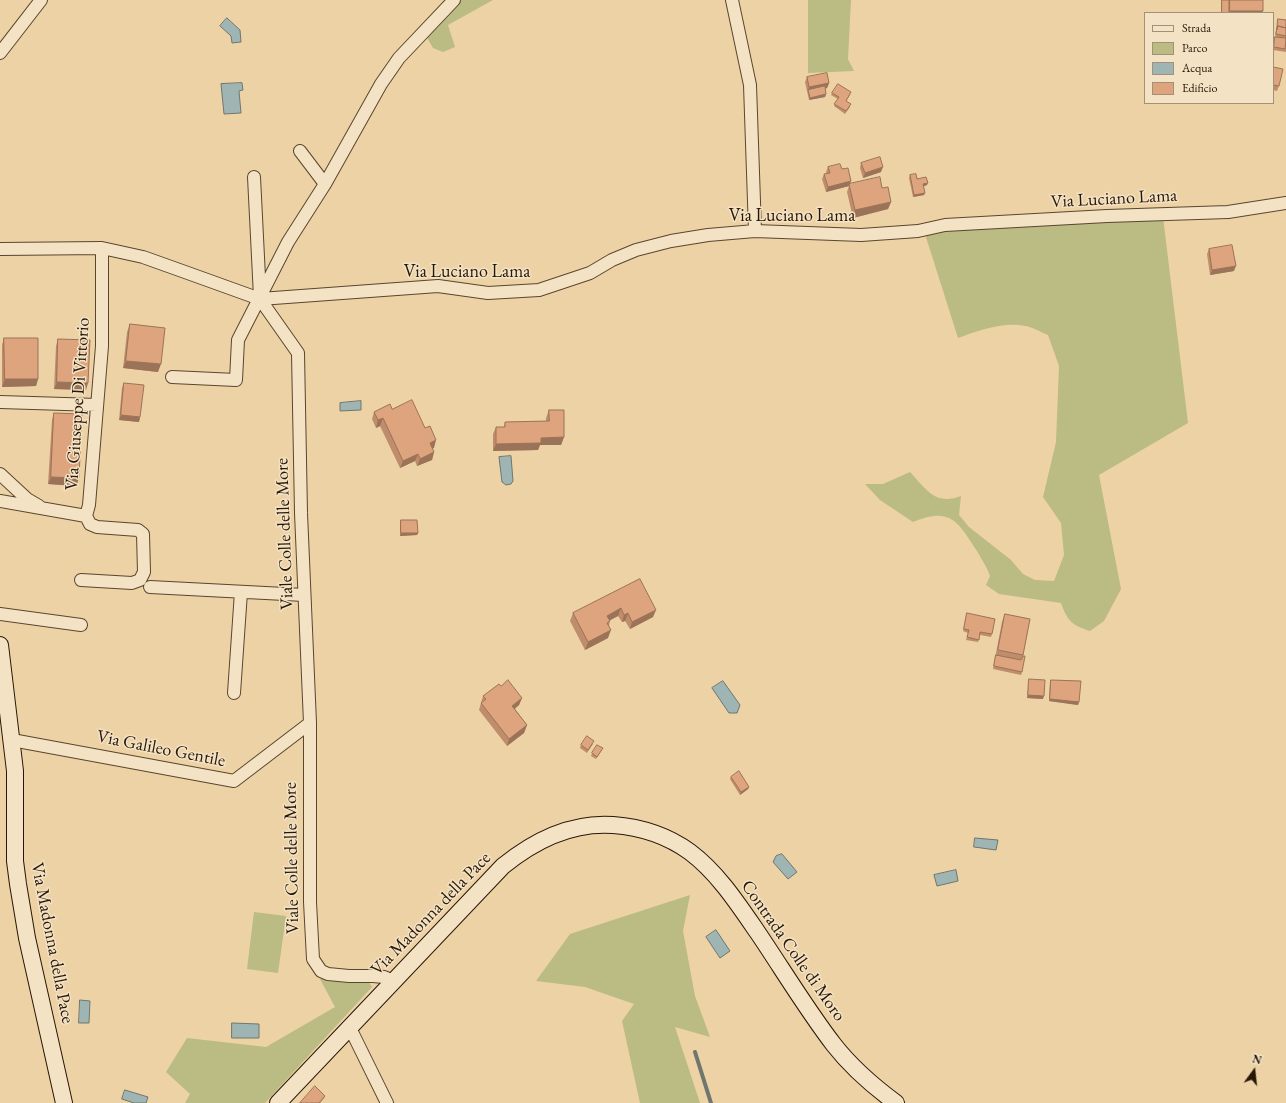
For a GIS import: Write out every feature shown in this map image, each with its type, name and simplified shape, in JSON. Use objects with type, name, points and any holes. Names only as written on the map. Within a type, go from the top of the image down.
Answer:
[{"type":"main road","name":"Via Madonna della Pace","points":[[0,645],[15,771],[15,861],[18,884],[27,938],[64,1103]]},
{"type":"main road","name":"Via Madonna della Pace","points":[[278,1103],[491,878],[527,848],[557,833],[580,827],[607,825],[622,826],[649,832]]},
{"type":"main road","name":"Contrada Colle di Moro","points":[[649,832],[689,852],[720,882],[737,902],[834,1045],[864,1078],[896,1103]]},
{"type":"street","points":[[0,53],[41,0]]},
{"type":"street","points":[[172,377],[236,380],[238,340],[288,242],[325,184],[382,84],[399,58],[454,0]]},
{"type":"street","points":[[732,0],[750,85],[755,231]]},
{"type":"street","points":[[300,150],[325,184]]},
{"type":"street","points":[[254,177],[260,298]]},
{"type":"street","name":"Via Luciano Lama","points":[[260,298],[438,286],[488,293],[539,290],[590,274],[612,260],[636,250],[670,240],[755,231],[861,235],[918,231],[945,225],[1107,216],[1228,212],[1286,204]]},
{"type":"street","points":[[0,249],[102,248],[143,257],[260,298]]},
{"type":"street","name":"Via Giuseppe Di Vittorio","points":[[0,501],[86,516],[89,505],[102,346],[102,248]]},
{"type":"street","name":"Viale Colle delle More","points":[[260,298],[298,353],[304,595],[310,723],[310,902],[313,959],[321,971],[328,974],[384,977],[394,981]]},
{"type":"street","points":[[0,402],[98,405]]},
{"type":"street","name":"Via Giuseppe Di Vittorio","points":[[0,474],[27,499],[41,508]]},
{"type":"street","points":[[81,580],[132,583],[140,580],[144,572],[143,534],[138,530],[97,527],[90,524],[86,516]]},
{"type":"street","points":[[150,587],[304,595]]},
{"type":"street","points":[[234,693],[241,592]]},
{"type":"street","points":[[0,614],[81,625]]},
{"type":"street","name":"Via Galileo Gentile","points":[[12,740],[234,781],[310,723]]},
{"type":"street","points":[[350,1028],[387,1103]]},
{"type":"green space","points":[[456,0],[493,0],[448,25],[455,47],[443,52],[433,48],[425,34]]},
{"type":"green space","points":[[808,0],[851,0],[848,59],[854,71],[808,73]]},
{"type":"green space","points":[[1163,217],[1188,423],[1099,475],[1121,589],[1104,621],[1090,631],[1071,622],[1061,603],[999,594],[986,585],[990,576],[986,567],[964,532],[952,520],[945,516],[936,516],[926,517],[913,522],[880,500],[865,484],[883,484],[910,472],[926,490],[938,497],[952,499],[961,496],[959,515],[969,527],[1011,560],[1023,574],[1035,580],[1054,581],[1064,555],[1061,523],[1043,497],[1056,442],[1059,366],[1048,335],[1034,328],[1009,325],[982,330],[958,338],[925,234],[944,230]]},
{"type":"green space","points":[[690,895],[683,931],[695,996],[710,1037],[675,1027],[700,1103],[640,1103],[622,1021],[634,1004],[585,987],[536,981],[570,934]]},
{"type":"green space","points":[[254,912],[286,916],[278,973],[247,969]]},
{"type":"green space","points":[[320,979],[368,980],[372,987],[265,1103],[185,1103],[190,1094],[166,1072],[187,1038],[266,1047],[335,1007]]},
{"type":"water","points":[[227,18],[240,30],[241,42],[232,43],[231,36],[220,26]]},
{"type":"water","points":[[242,83],[243,90],[239,91],[241,113],[224,114],[221,84]]},
{"type":"water","points":[[361,401],[361,410],[340,411],[340,403]]},
{"type":"water","points":[[511,456],[513,481],[511,484],[506,485],[502,482],[499,457]]},
{"type":"water","points":[[723,681],[740,705],[737,713],[729,713],[712,688]]},
{"type":"water","points":[[975,838],[998,840],[996,850],[974,847]]},
{"type":"water","points":[[782,854],[797,872],[788,879],[773,862],[776,856]]},
{"type":"water","points":[[956,870],[958,881],[937,886],[934,875]]},
{"type":"water","points":[[716,930],[730,951],[720,958],[706,937]]},
{"type":"water","points":[[80,1000],[90,1001],[89,1023],[79,1023]]},
{"type":"water","points":[[232,1023],[259,1024],[259,1038],[232,1038]]},
{"type":"water","points":[[125,1090],[148,1097],[146,1103],[134,1103],[122,1099]]},
{"type":"building","points":[[1222,0],[1229,0],[1229,12],[1222,12]]},
{"type":"building","points":[[1230,0],[1263,0],[1263,11],[1230,11]]},
{"type":"building","points":[[1278,19],[1286,20],[1286,28],[1278,26],[1277,29]]},
{"type":"building","points":[[1278,26],[1286,28],[1286,36],[1276,34]]},
{"type":"building","points":[[1275,37],[1286,38],[1285,49],[1274,47]]},
{"type":"building","points":[[1274,67],[1283,69],[1279,86],[1274,85]]},
{"type":"building","points":[[827,73],[829,83],[809,87],[807,77]]},
{"type":"building","points":[[838,84],[851,92],[846,101],[851,104],[846,111],[834,104],[839,97],[832,93]]},
{"type":"building","points":[[825,86],[826,94],[810,98],[808,90]]},
{"type":"building","points":[[880,157],[883,167],[865,173],[861,163]]},
{"type":"building","points":[[840,164],[842,169],[848,168],[851,181],[828,187],[824,174],[830,173],[828,167]]},
{"type":"building","points":[[916,174],[917,179],[926,177],[928,183],[923,184],[925,193],[914,195],[910,175]]},
{"type":"building","points":[[880,177],[882,188],[888,187],[891,202],[855,210],[849,184]]},
{"type":"building","points":[[1232,245],[1236,266],[1212,270],[1209,249]]},
{"type":"building","points":[[130,324],[165,328],[161,364],[126,361]]},
{"type":"building","points":[[4,338],[38,338],[38,379],[5,379]]},
{"type":"building","points":[[58,339],[90,340],[88,383],[57,382]]},
{"type":"building","points":[[124,383],[144,385],[140,417],[121,415]]},
{"type":"building","points":[[412,400],[425,428],[430,426],[436,440],[430,443],[434,452],[420,459],[418,454],[403,461],[383,418],[378,420],[374,412],[390,404],[392,409]]},
{"type":"building","points":[[549,410],[564,410],[564,437],[541,438],[541,443],[496,444],[496,427],[505,427],[505,422],[549,421]]},
{"type":"building","points":[[54,413],[82,414],[79,478],[51,477]]},
{"type":"building","points":[[401,520],[417,520],[418,533],[401,533]]},
{"type":"building","points":[[640,579],[656,610],[632,622],[628,613],[624,615],[621,608],[607,616],[610,621],[607,623],[611,630],[588,642],[573,613]]},
{"type":"building","points":[[967,613],[995,619],[992,634],[980,632],[979,640],[967,637],[969,630],[964,629]]},
{"type":"building","points":[[1005,614],[1030,619],[1023,655],[998,650]]},
{"type":"building","points":[[996,655],[1021,660],[1023,656],[1025,656],[1022,672],[994,666]]},
{"type":"building","points":[[1029,679],[1045,680],[1044,696],[1028,695]]},
{"type":"building","points":[[508,680],[522,698],[512,706],[527,725],[509,739],[481,703],[486,699],[483,696],[499,684],[501,686]]},
{"type":"building","points":[[1051,680],[1081,681],[1079,702],[1050,699]]},
{"type":"building","points":[[587,736],[594,741],[588,750],[581,745]]},
{"type":"building","points":[[597,745],[603,748],[597,757],[592,753]]},
{"type":"building","points":[[739,771],[749,787],[741,792],[731,777]]},
{"type":"building","points":[[315,1086],[325,1096],[319,1103],[300,1103]]},
{"type":"waterway","points":[[695,1052],[711,1103]]}]
